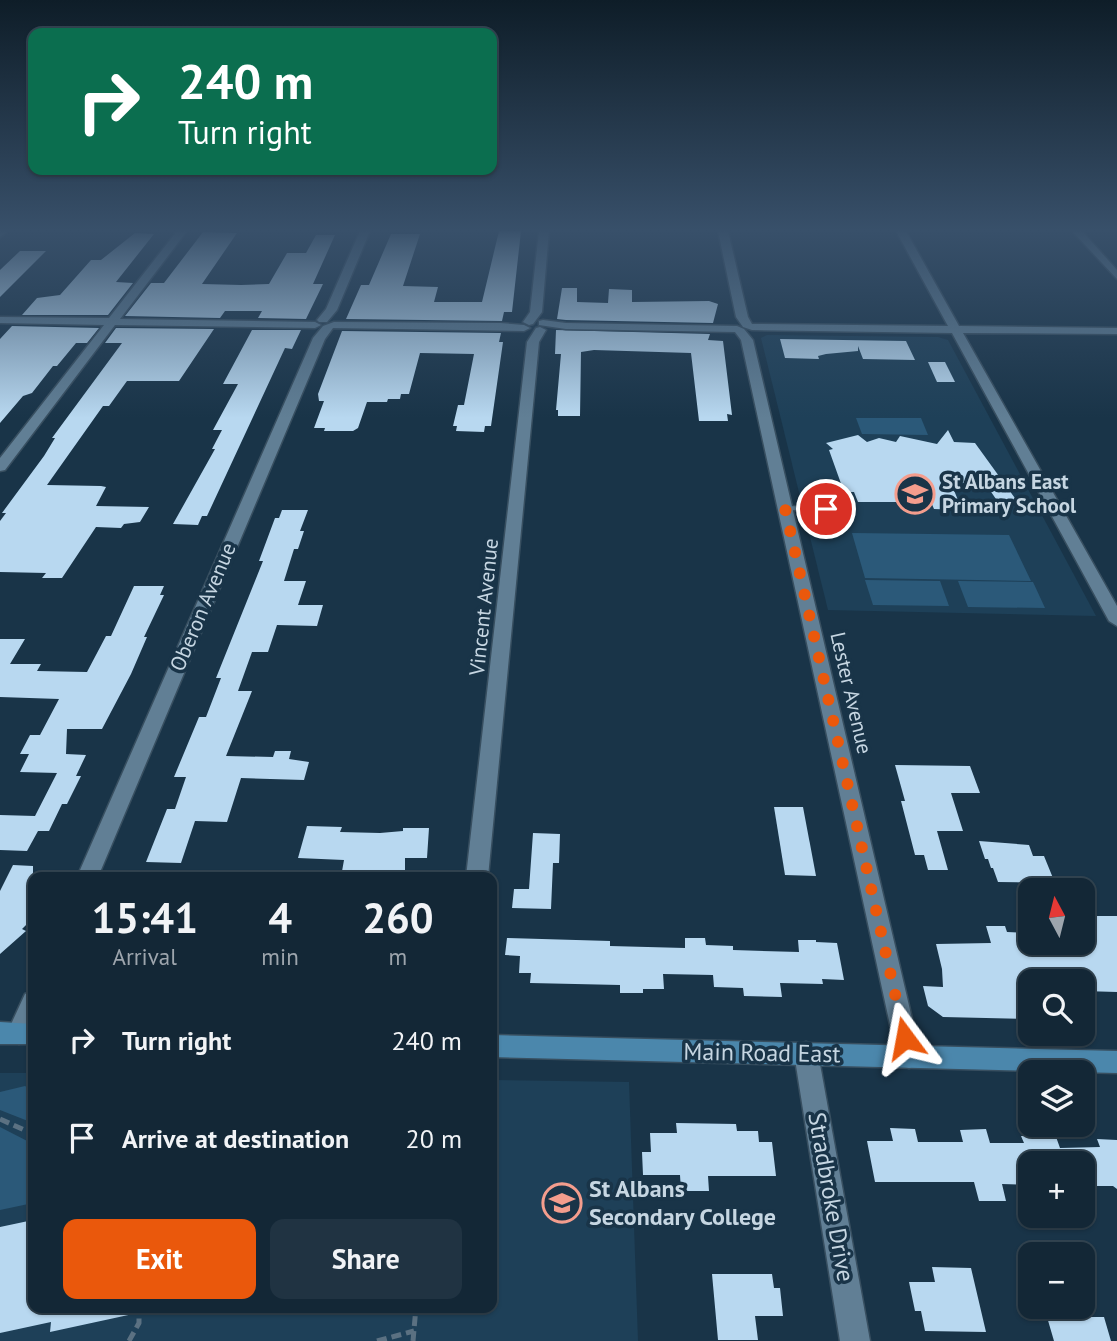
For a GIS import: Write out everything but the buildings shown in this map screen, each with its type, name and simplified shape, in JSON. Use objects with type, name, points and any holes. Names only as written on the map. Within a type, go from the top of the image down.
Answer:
[{"type":"main road","name":"Main Road East","points":[[497,1046],[1117,1062]]},
{"type":"street","points":[[0,467],[135,294]]},
{"type":"street","name":"Oberon Avenue","points":[[89,872],[338,294]]},
{"type":"street","name":"Vincent Avenue","points":[[478,872],[537,294]]},
{"type":"street","name":"Lester Avenue","points":[[737,294],[909,1056]]},
{"type":"street","points":[[935,294],[1117,621]]},
{"type":"street","points":[[0,320],[1117,331]]},
{"type":"street","points":[[18,1033],[28,1012]]},
{"type":"street","name":"Stradbroke Drive","points":[[806,1053],[855,1341]]},
{"type":"lane","points":[[785,508],[826,509]]},
{"type":"path","points":[[0,1119],[28,1132]]},
{"type":"path","points":[[129,1341],[139,1323],[139,1313]]},
{"type":"path","points":[[413,1341],[416,1313]]},
{"type":"path","points":[[377,1341],[414,1331]]},
{"type":"shaded area","name":"St Albans East Primary School","points":[[767,335],[938,337],[948,340],[1096,616],[828,610],[761,338]]},
{"type":"shaded area","points":[[856,418],[921,418],[928,435],[862,434]]},
{"type":"shaded area","points":[[852,533],[1009,535],[1031,581],[865,578]]},
{"type":"shaded area","points":[[865,580],[940,581],[949,606],[873,605]]},
{"type":"shaded area","points":[[958,581],[1033,582],[1045,608],[968,607]]},
{"type":"shaded area","name":"St Albans Secondary College","points":[[0,1073],[28,1073],[28,1313],[497,1313],[497,1080],[629,1082],[638,1341],[0,1341]]},
{"type":"shaded area","points":[[25,1086],[28,1088],[28,1121],[0,1110],[0,1092]]},
{"type":"shaded area","points":[[0,1127],[28,1141],[28,1204],[0,1210]]},
{"type":"place","name":"St Albans East Primary School","points":[[915,494]]},
{"type":"place","name":"St Albans Secondary College","points":[[562,1203]]},
{"type":"route","points":[[826,509],[785,508],[905,1038]]}]
